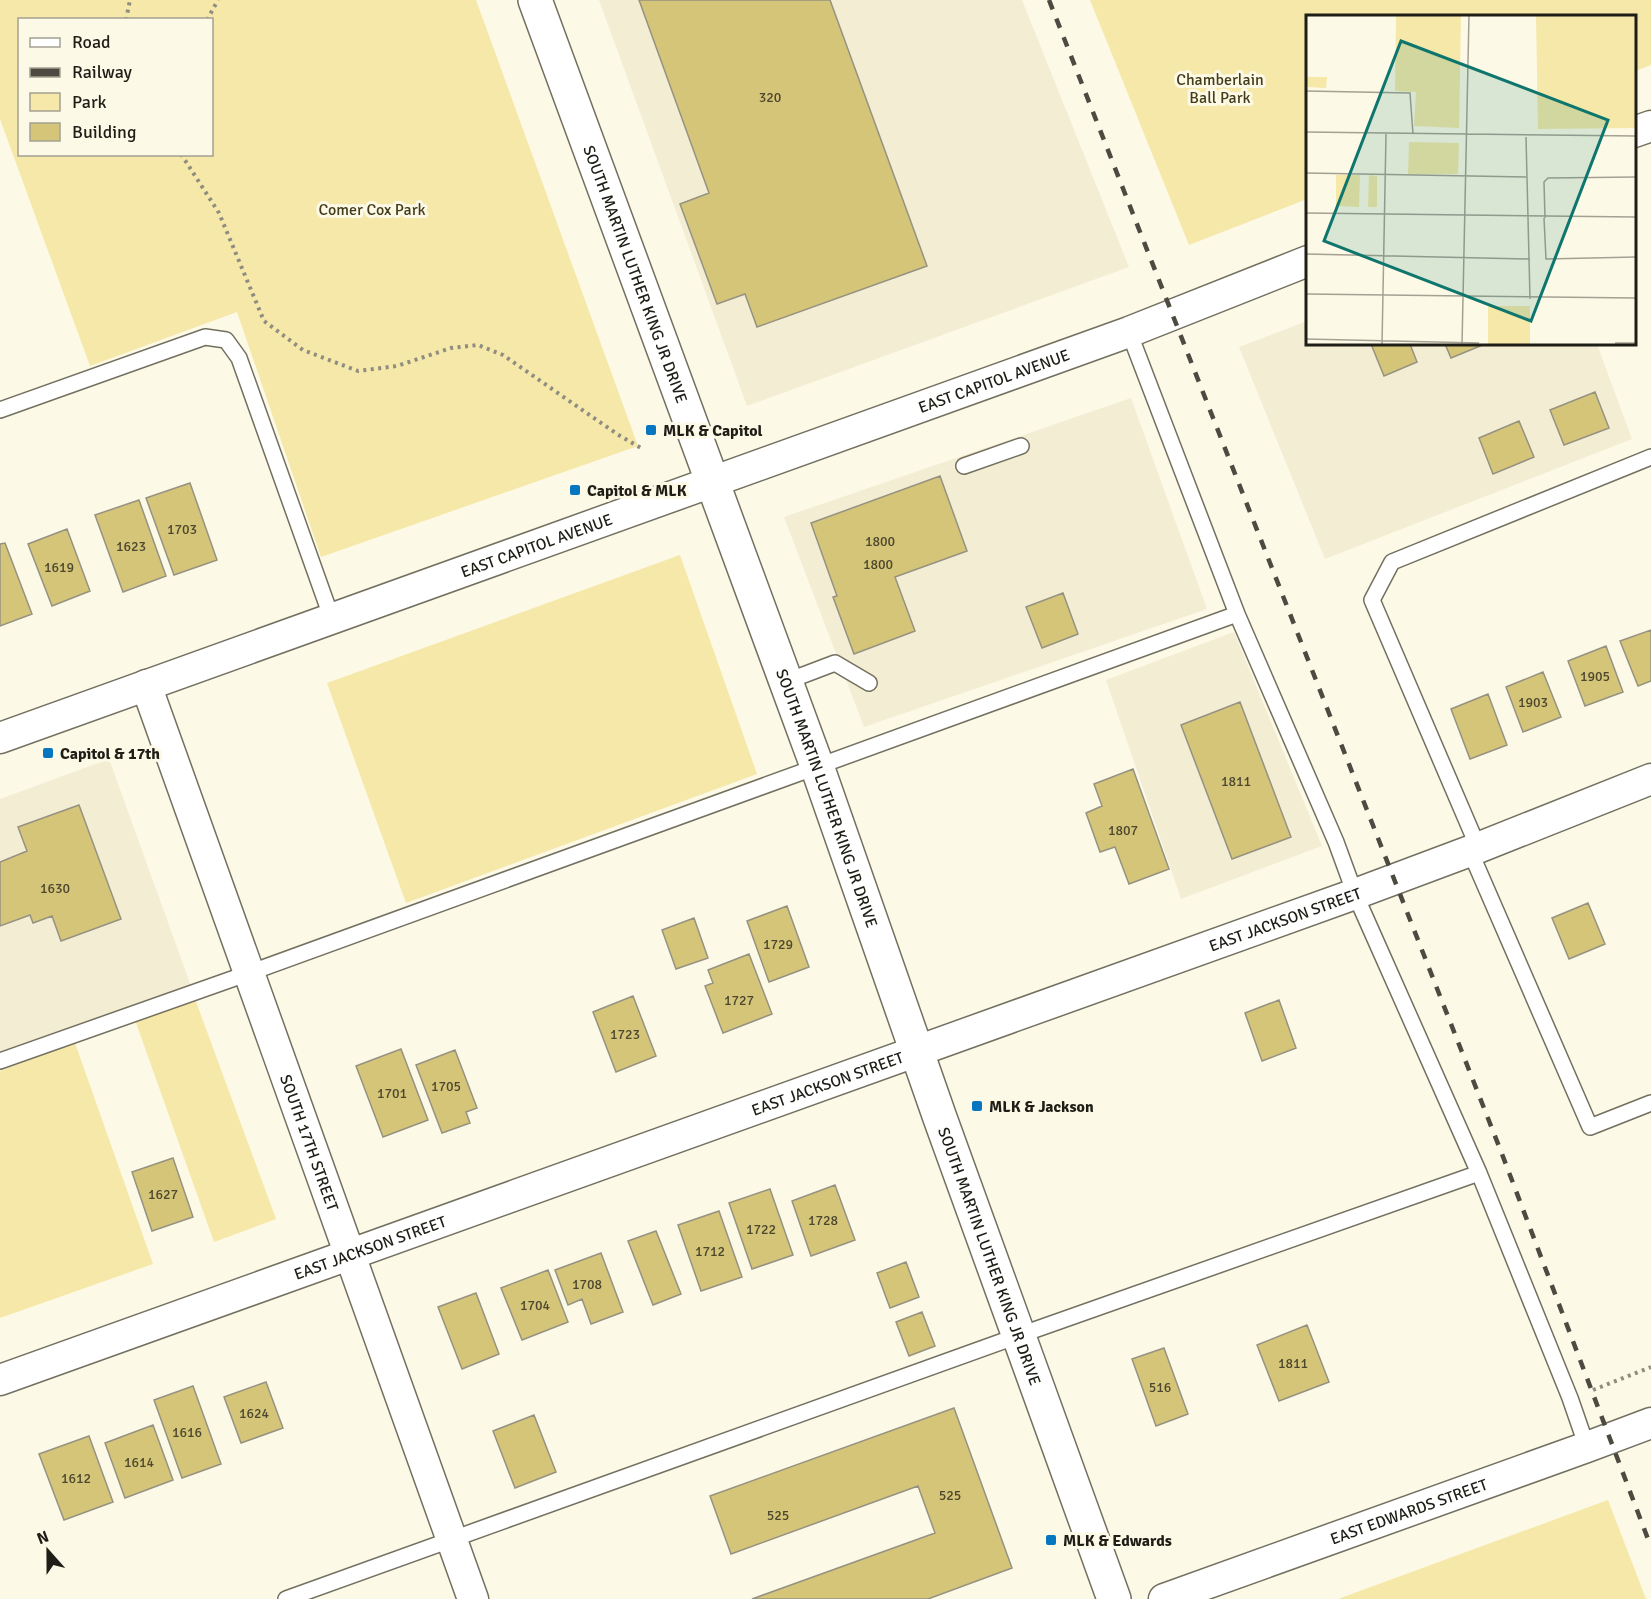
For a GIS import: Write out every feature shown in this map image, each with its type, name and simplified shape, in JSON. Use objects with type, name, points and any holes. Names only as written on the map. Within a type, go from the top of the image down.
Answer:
[{"type":"street","name":"SOUTH MARTIN LUTHER KING JR DRIVE","points":[[535,0],[817,766],[916,1051],[1114,1599]]},
{"type":"street","points":[[1636,132],[1651,126]]},
{"type":"street","name":"EAST CAPITOL AVENUE","points":[[0,738],[1129,332],[1306,262]]},
{"type":"street","name":"SOUTH 17TH STREET","points":[[146,685],[473,1599]]},
{"type":"street","name":"EAST JACKSON STREET","points":[[0,1380],[1355,894],[1651,779]]},
{"type":"street","name":"EAST EDWARDS STREET","points":[[1164,1599],[1651,1423]]},
{"type":"lane","points":[[1129,332],[1237,614],[1336,842],[1355,894],[1479,1173],[1570,1398],[1587,1447]]},
{"type":"lane","points":[[0,410],[205,337],[226,340],[239,358],[332,619]]},
{"type":"lane","points":[[964,466],[1021,446]]},
{"type":"lane","points":[[1651,457],[1392,562],[1372,600],[1590,1127],[1651,1103]]},
{"type":"lane","points":[[0,1061],[249,973],[1237,614]]},
{"type":"lane","points":[[785,682],[835,663],[869,683]]},
{"type":"lane","points":[[286,1599],[1479,1173]]},
{"type":"path","points":[[126,18],[130,0]]},
{"type":"path","points":[[208,18],[218,0]]},
{"type":"path","points":[[183,156],[219,213],[264,321],[303,350],[358,371],[397,366],[451,348],[478,345],[503,356],[641,448]]},
{"type":"path","points":[[1570,1398],[1651,1367]]},
{"type":"shaded area","points":[[599,0],[1022,0],[1129,267],[747,406]]},
{"type":"shaded area","points":[[1306,321],[1306,345],[1597,345],[1632,439],[1325,559],[1239,347]]},
{"type":"shaded area","points":[[1131,398],[1207,609],[864,727],[784,517]]},
{"type":"shaded area","points":[[1234,632],[1322,846],[1181,899],[1106,680]]},
{"type":"shaded area","points":[[109,759],[191,986],[0,1054],[0,799]]},
{"type":"green space","name":"Comer Cox Park","points":[[0,0],[476,0],[638,446],[321,557],[237,312],[90,366],[0,119]]},
{"type":"green space","name":"Chamberlain Ball Park","points":[[1090,0],[1651,0],[1651,65],[1636,71],[1636,15],[1306,15],[1306,199],[1189,245]]},
{"type":"green space","points":[[680,555],[757,774],[406,903],[327,683]]},
{"type":"green space","points":[[195,999],[276,1219],[214,1242],[135,1020]]},
{"type":"green space","points":[[75,1043],[153,1264],[0,1318],[0,1071]]},
{"type":"green space","points":[[1608,1500],[1646,1599],[1338,1599]]},
{"type":"building","points":[[639,0],[830,0],[927,266],[757,327],[745,294],[717,304],[680,204],[709,193]]},
{"type":"building","points":[[1371,345],[1410,345],[1417,362],[1384,376]]},
{"type":"building","points":[[1445,345],[1483,345],[1451,358]]},
{"type":"building","points":[[1595,392],[1609,428],[1564,445],[1550,410]]},
{"type":"building","points":[[1519,421],[1534,457],[1493,474],[1479,438]]},
{"type":"building","points":[[940,476],[967,551],[895,577],[915,631],[854,654],[833,597],[837,596],[811,523]]},
{"type":"building","points":[[190,483],[217,560],[174,575],[146,498]]},
{"type":"building","points":[[139,500],[166,576],[123,592],[95,515]]},
{"type":"building","points":[[67,529],[90,591],[52,606],[28,544]]},
{"type":"building","points":[[5,543],[32,614],[0,626],[0,544]]},
{"type":"building","points":[[1063,593],[1078,634],[1042,648],[1026,607]]},
{"type":"building","points":[[1651,630],[1651,681],[1638,686],[1620,641]]},
{"type":"building","points":[[1606,646],[1623,692],[1585,706],[1568,661]]},
{"type":"building","points":[[1543,672],[1561,717],[1523,732],[1506,687]]},
{"type":"building","points":[[1488,694],[1507,745],[1470,759],[1451,709]]},
{"type":"building","points":[[1240,702],[1291,837],[1232,859],[1181,725]]},
{"type":"building","points":[[1133,769],[1169,869],[1129,884],[1115,847],[1100,852],[1086,813],[1102,806],[1094,784]]},
{"type":"building","points":[[79,805],[121,919],[61,941],[52,916],[33,923],[30,915],[0,926],[0,862],[27,851],[18,827]]},
{"type":"building","points":[[1588,903],[1605,944],[1569,959],[1552,918]]},
{"type":"building","points":[[787,906],[809,967],[769,982],[747,921]]},
{"type":"building","points":[[694,918],[708,958],[676,969],[662,930]]},
{"type":"building","points":[[749,954],[772,1014],[723,1033],[705,986],[713,983],[708,970]]},
{"type":"building","points":[[633,996],[656,1056],[616,1072],[593,1012]]},
{"type":"building","points":[[1279,1000],[1296,1048],[1262,1061],[1245,1013]]},
{"type":"building","points":[[401,1049],[428,1120],[383,1137],[356,1066]]},
{"type":"building","points":[[455,1050],[477,1108],[466,1112],[470,1123],[442,1133],[416,1065]]},
{"type":"building","points":[[173,1158],[193,1217],[152,1231],[132,1172]]},
{"type":"building","points":[[835,1185],[855,1240],[811,1256],[792,1201]]},
{"type":"building","points":[[770,1189],[793,1255],[752,1269],[729,1203]]},
{"type":"building","points":[[719,1211],[742,1277],[701,1291],[678,1225]]},
{"type":"building","points":[[656,1231],[681,1294],[653,1305],[628,1241]]},
{"type":"building","points":[[601,1253],[623,1312],[591,1324],[582,1299],[568,1305],[555,1270]]},
{"type":"building","points":[[906,1262],[919,1297],[890,1308],[877,1273]]},
{"type":"building","points":[[548,1270],[568,1322],[522,1340],[501,1288]]},
{"type":"building","points":[[476,1293],[499,1354],[462,1369],[438,1307]]},
{"type":"building","points":[[922,1312],[935,1346],[909,1356],[896,1322]]},
{"type":"building","points":[[1307,1325],[1329,1382],[1279,1401],[1257,1345]]},
{"type":"building","points":[[1164,1348],[1188,1414],[1156,1426],[1132,1359]]},
{"type":"building","points":[[266,1382],[283,1428],[241,1443],[224,1397]]},
{"type":"building","points":[[193,1386],[221,1464],[182,1478],[154,1400]]},
{"type":"building","points":[[954,1408],[1012,1568],[928,1599],[752,1599],[935,1533],[918,1486],[731,1554],[710,1496]]},
{"type":"building","points":[[534,1415],[556,1472],[515,1488],[493,1431]]},
{"type":"building","points":[[153,1425],[173,1480],[125,1498],[105,1443]]},
{"type":"building","points":[[89,1436],[113,1502],[64,1520],[39,1454]]},
{"type":"railway","points":[[1049,0],[1502,1154],[1651,1547]]},
{"type":"place","name":"MLK & Capitol","points":[[651,430]]},
{"type":"place","name":"Capitol & MLK","points":[[575,490]]},
{"type":"place","name":"Capitol & 17th","points":[[48,753]]},
{"type":"place","name":"MLK & Jackson","points":[[977,1106]]},
{"type":"place","name":"MLK & Edwards","points":[[1051,1540]]}]
